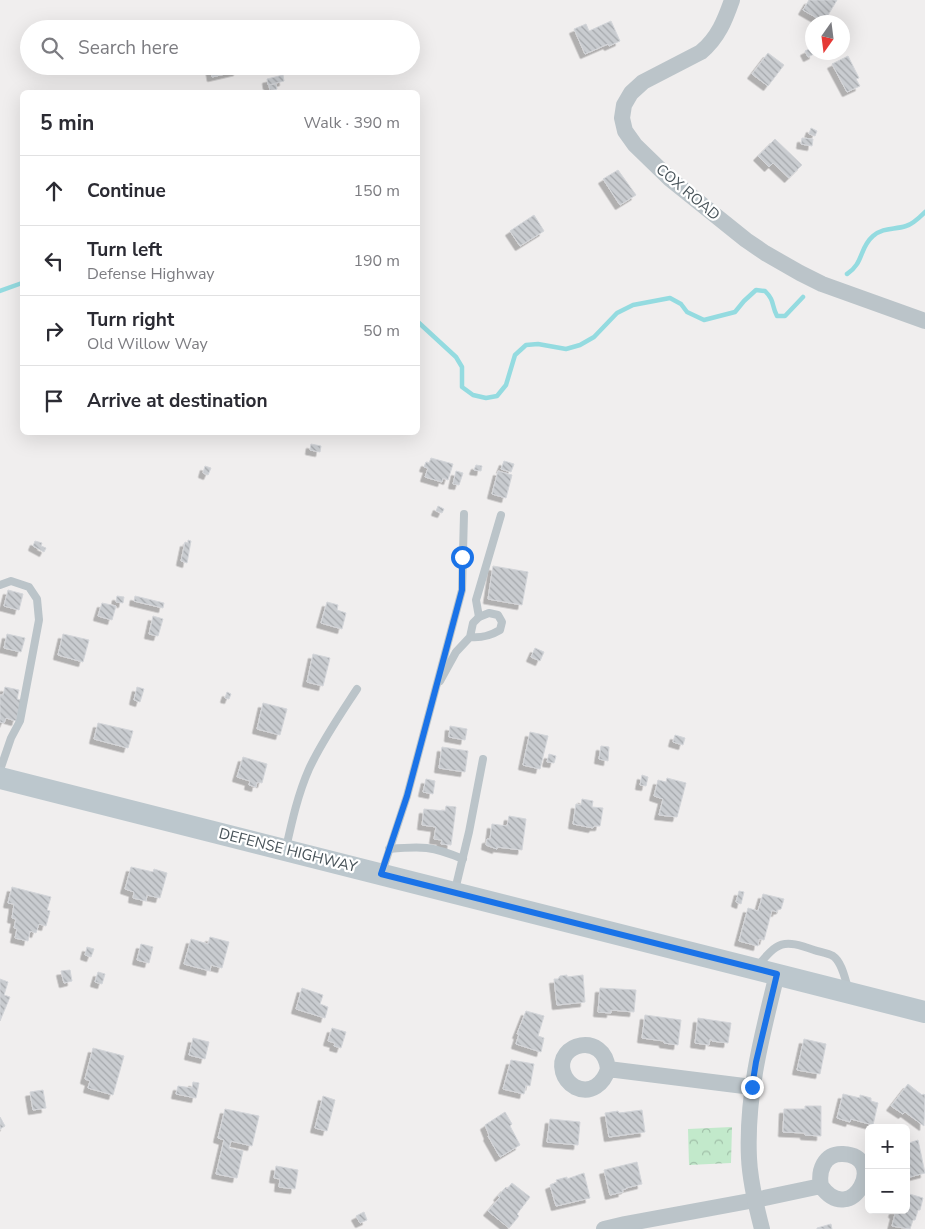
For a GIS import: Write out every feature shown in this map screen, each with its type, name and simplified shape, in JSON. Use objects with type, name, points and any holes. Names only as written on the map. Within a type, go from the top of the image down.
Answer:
[{"type":"main road","name":"DEFENSE HIGHWAY","points":[[0,778],[925,1012]]},
{"type":"street","name":"COX ROAD","points":[[732,0],[720,30],[701,52],[643,82],[631,93],[622,112],[625,131],[635,145],[670,179],[765,253],[822,284],[925,321]]},
{"type":"street","points":[[762,1229],[755,1200],[749,1159],[749,1123],[767,971]]},
{"type":"street","points":[[608,1069],[752,1087]]},
{"type":"street","points":[[604,1229],[822,1186]]},
{"type":"lane","points":[[381,874],[407,796],[427,715],[436,690],[462,590],[464,514]]},
{"type":"lane","points":[[479,617],[476,600],[501,515]]},
{"type":"lane","points":[[0,585],[11,581],[28,587],[37,599],[39,620],[20,721],[11,738],[0,770]]},
{"type":"lane","points":[[436,690],[456,652],[470,637],[473,623],[479,617],[489,613],[498,615],[502,622],[500,630],[491,636],[482,638],[470,637]]},
{"type":"lane","points":[[285,850],[299,794],[309,769],[336,720],[357,689]]},
{"type":"lane","points":[[454,892],[470,832],[483,759]]},
{"type":"lane","points":[[389,849],[418,846],[435,849],[463,859]]},
{"type":"lane","points":[[767,971],[768,954],[778,945],[793,942],[834,956],[842,970],[850,992]]},
{"type":"green space","points":[[732,1127],[731,1163],[689,1165],[688,1129]]},
{"type":"building","points":[[809,0],[837,0],[828,15],[812,15],[803,10]]},
{"type":"building","points":[[611,21],[620,41],[585,54],[574,29],[586,24],[589,31]]},
{"type":"building","points":[[768,53],[784,65],[768,86],[752,74]]},
{"type":"building","points":[[840,60],[850,60],[859,78],[856,79],[860,86],[847,92],[832,64]]},
{"type":"building","points":[[283,75],[284,81],[268,85],[267,79]]},
{"type":"building","points":[[276,84],[277,89],[270,90],[269,85]]},
{"type":"building","points":[[811,128],[817,131],[815,136],[809,134]]},
{"type":"building","points":[[802,138],[813,139],[812,146],[801,144]]},
{"type":"building","points":[[775,139],[802,165],[789,178],[773,163],[769,167],[758,156]]},
{"type":"building","points":[[618,170],[636,195],[620,205],[603,179]]},
{"type":"building","points":[[534,215],[544,231],[520,246],[510,231]]},
{"type":"building","points":[[311,444],[321,446],[320,452],[310,450]]},
{"type":"building","points":[[431,458],[453,464],[448,480],[443,478],[442,482],[425,477],[428,468],[424,467]]},
{"type":"building","points":[[504,461],[514,464],[511,472],[501,469]]},
{"type":"building","points":[[476,465],[482,466],[481,471],[474,470]]},
{"type":"building","points":[[205,466],[211,468],[208,475],[203,473]]},
{"type":"building","points":[[456,471],[463,473],[459,485],[453,484]]},
{"type":"building","points":[[498,471],[512,475],[506,498],[492,494]]},
{"type":"building","points":[[438,506],[444,509],[442,513],[436,511]]},
{"type":"building","points":[[188,540],[191,541],[187,563],[181,561],[185,542],[188,543]]},
{"type":"building","points":[[35,541],[42,543],[41,546],[46,548],[44,552],[33,546]]},
{"type":"building","points":[[493,566],[528,572],[522,605],[488,599]]},
{"type":"building","points":[[8,590],[23,594],[19,610],[4,606]]},
{"type":"building","points":[[117,596],[124,597],[123,603],[116,602]]},
{"type":"building","points":[[135,596],[164,603],[163,608],[134,601]]},
{"type":"building","points":[[327,602],[338,605],[337,610],[346,613],[342,629],[321,623]]},
{"type":"building","points":[[102,603],[116,606],[112,620],[98,616]]},
{"type":"building","points":[[153,616],[163,619],[158,636],[149,634]]},
{"type":"building","points":[[7,634],[25,638],[21,652],[4,648]]},
{"type":"building","points":[[63,634],[89,640],[83,662],[58,655]]},
{"type":"building","points":[[535,648],[544,652],[540,661],[531,657]]},
{"type":"building","points":[[313,654],[330,658],[323,686],[307,682]]},
{"type":"building","points":[[5,687],[19,690],[17,699],[22,700],[16,721],[6,718],[4,723],[0,722],[0,695],[3,695]]},
{"type":"building","points":[[137,687],[144,689],[140,702],[134,700]]},
{"type":"building","points":[[227,692],[231,694],[229,699],[225,698]]},
{"type":"building","points":[[263,703],[287,709],[280,735],[257,729]]},
{"type":"building","points":[[98,723],[133,731],[128,748],[94,739]]},
{"type":"building","points":[[450,726],[467,729],[465,740],[449,737]]},
{"type":"building","points":[[530,732],[548,736],[540,769],[523,765]]},
{"type":"building","points":[[675,735],[685,738],[683,745],[673,742]]},
{"type":"building","points":[[601,746],[609,747],[608,761],[599,759]]},
{"type":"building","points":[[442,747],[468,751],[465,772],[439,768]]},
{"type":"building","points":[[549,754],[556,756],[554,763],[547,762]]},
{"type":"building","points":[[243,757],[267,764],[262,783],[257,782],[256,787],[249,785],[250,781],[237,777]]},
{"type":"building","points":[[642,775],[648,777],[646,786],[640,785]]},
{"type":"building","points":[[667,778],[686,783],[677,817],[659,815],[663,799],[654,796],[658,780],[666,782]]},
{"type":"building","points":[[426,779],[435,781],[433,794],[423,792]]},
{"type":"building","points":[[582,799],[593,801],[592,807],[603,808],[600,826],[594,826],[593,828],[573,824],[576,804],[581,805]]},
{"type":"building","points":[[446,806],[456,807],[451,845],[441,844],[442,840],[434,839],[436,827],[422,825],[424,809],[445,811]]},
{"type":"building","points":[[509,816],[526,819],[522,850],[497,847],[497,849],[486,845],[487,839],[490,839],[492,824],[507,826]]},
{"type":"building","points":[[131,867],[153,872],[154,869],[167,873],[160,898],[147,895],[146,901],[133,898],[134,892],[125,889]]},
{"type":"building","points":[[12,887],[51,897],[47,910],[50,911],[46,926],[39,924],[36,933],[30,931],[28,941],[15,938],[17,929],[14,928],[16,919],[12,918],[14,904],[8,903]]},
{"type":"building","points":[[739,891],[744,892],[741,904],[736,902]]},
{"type":"building","points":[[763,894],[784,899],[781,909],[777,910],[777,912],[772,910],[764,940],[759,939],[758,946],[739,941],[748,908],[758,911]]},
{"type":"building","points":[[210,937],[229,942],[222,968],[211,965],[210,971],[184,964],[191,939],[208,944]]},
{"type":"building","points":[[141,944],[153,947],[149,963],[137,960]]},
{"type":"building","points":[[87,947],[94,949],[91,957],[85,955]]},
{"type":"building","points":[[70,970],[72,981],[64,983],[61,971]]},
{"type":"building","points":[[98,972],[105,974],[102,984],[95,982]]},
{"type":"building","points":[[567,975],[567,977],[583,975],[585,1002],[557,1005],[554,979]]},
{"type":"building","points":[[0,979],[8,982],[4,995],[10,997],[0,1021]]},
{"type":"building","points":[[302,988],[323,995],[320,1004],[328,1007],[325,1018],[296,1009]]},
{"type":"building","points":[[600,988],[636,990],[634,1012],[611,1010],[611,1013],[598,1012]]},
{"type":"building","points":[[526,1011],[544,1016],[538,1036],[544,1038],[541,1052],[516,1044],[519,1034],[517,1034]]},
{"type":"building","points":[[645,1015],[681,1020],[678,1045],[642,1038]]},
{"type":"building","points":[[698,1018],[731,1023],[728,1043],[712,1041],[710,1039],[709,1045],[695,1043]]},
{"type":"building","points":[[332,1028],[346,1032],[341,1048],[334,1046],[335,1043],[328,1041]]},
{"type":"building","points":[[193,1038],[209,1042],[205,1059],[189,1055]]},
{"type":"building","points":[[804,1039],[826,1044],[820,1074],[797,1070]]},
{"type":"building","points":[[93,1048],[124,1056],[113,1095],[88,1088],[90,1081],[85,1079]]},
{"type":"building","points":[[511,1060],[534,1064],[530,1086],[526,1085],[524,1094],[503,1089]]},
{"type":"building","points":[[193,1082],[199,1083],[196,1098],[176,1094],[178,1086],[192,1088]]},
{"type":"building","points":[[908,1084],[922,1095],[925,1095],[924,1126],[905,1112],[903,1114],[891,1106]]},
{"type":"building","points":[[43,1090],[46,1108],[33,1110],[30,1092]]},
{"type":"building","points":[[843,1094],[860,1098],[860,1095],[871,1098],[871,1101],[878,1103],[873,1124],[851,1119],[850,1122],[837,1118]]},
{"type":"building","points":[[323,1096],[335,1100],[327,1131],[315,1128]]},
{"type":"building","points":[[805,1106],[821,1106],[821,1136],[783,1132],[784,1109],[805,1109]]},
{"type":"building","points":[[225,1109],[259,1116],[252,1146],[231,1141],[229,1148],[243,1151],[237,1178],[216,1174],[224,1140],[218,1138]]},
{"type":"building","points":[[642,1110],[645,1132],[609,1137],[605,1113]]},
{"type":"building","points":[[505,1112],[520,1145],[500,1157],[488,1136],[485,1125]]},
{"type":"building","points":[[0,1117],[5,1126],[0,1129]]},
{"type":"building","points":[[550,1119],[580,1122],[578,1145],[547,1142]]},
{"type":"building","points":[[918,1140],[925,1173],[910,1177],[910,1169],[910,1143]]},
{"type":"building","points":[[637,1162],[642,1184],[610,1195],[604,1170]]},
{"type":"building","points":[[276,1166],[298,1170],[295,1189],[279,1187],[280,1179],[274,1178]]},
{"type":"building","points":[[584,1173],[590,1198],[556,1206],[550,1185],[557,1182],[556,1180],[567,1177],[567,1179]]},
{"type":"building","points":[[512,1183],[530,1197],[517,1214],[519,1216],[509,1228],[488,1211],[500,1197],[498,1196]]},
{"type":"building","points":[[910,1194],[923,1198],[920,1210],[918,1210],[910,1229],[892,1226],[895,1214],[910,1214]]},
{"type":"building","points":[[364,1212],[367,1220],[360,1223],[356,1216]]},
{"type":"building","points":[[831,1224],[832,1229],[817,1229],[817,1228]]},
{"type":"waterway","points":[[847,274],[856,265],[865,245],[873,236],[885,230],[909,225],[925,212]]},
{"type":"waterway","points":[[0,291],[20,284]]},
{"type":"waterway","points":[[420,324],[456,357],[462,367],[462,387],[473,395],[486,398],[497,396],[506,385],[515,355],[526,345],[538,344],[566,349],[580,345],[594,337],[617,313],[633,305],[670,298],[681,304],[687,312],[704,320],[735,312],[756,290],[765,291],[768,294],[777,316],[785,316],[803,297]]},
{"type":"route","points":[[462,557],[462,590],[436,690],[427,715],[407,796],[381,874],[777,974],[752,1087]]}]
